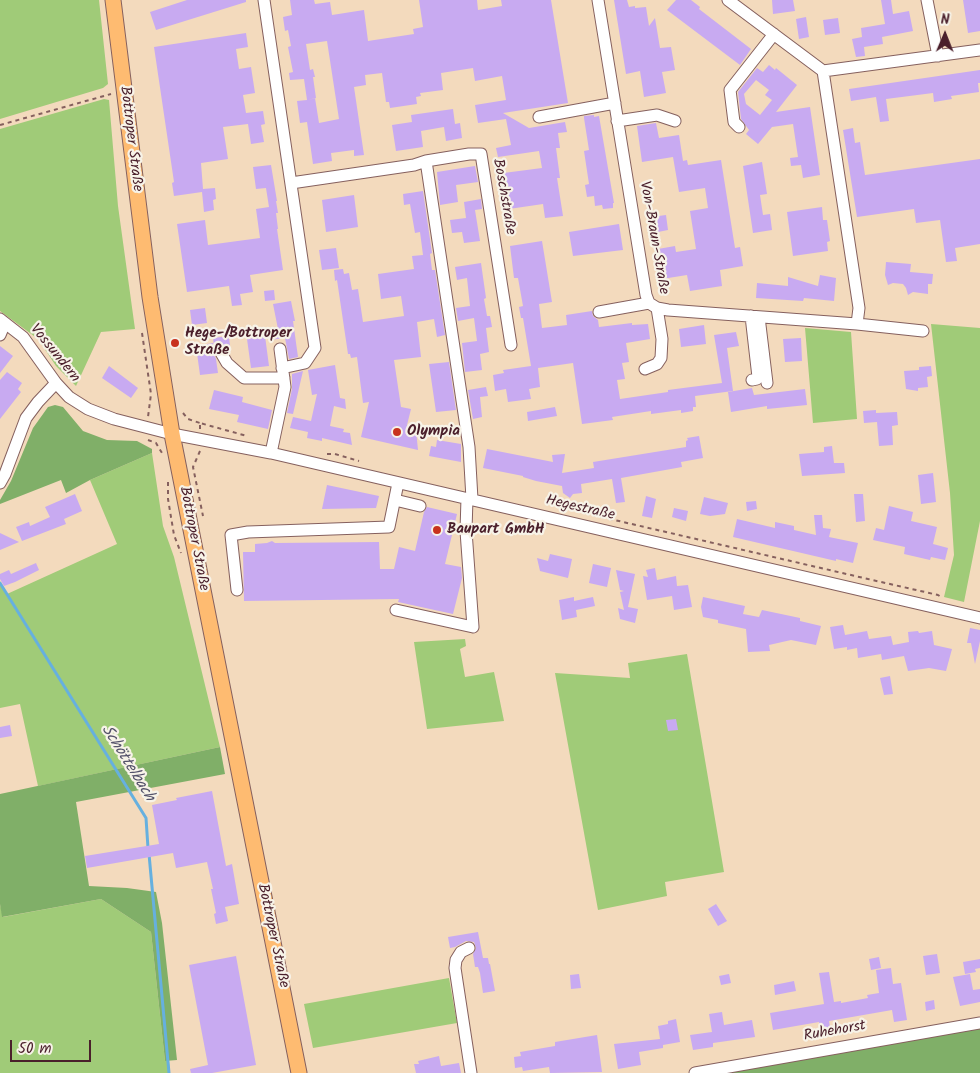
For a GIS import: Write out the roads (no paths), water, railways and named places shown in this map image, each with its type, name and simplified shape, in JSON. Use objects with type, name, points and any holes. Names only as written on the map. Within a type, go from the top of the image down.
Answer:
[{"type":"main road","name":"Bottroper Straße","points":[[114,0],[150,297],[172,434],[299,1073]]},
{"type":"street","points":[[220,352],[227,363],[244,378],[283,373],[305,363],[315,348],[264,0]]},
{"type":"street","name":"Von-Braun-Straße","points":[[598,0],[646,295],[653,305],[668,310],[924,331]]},
{"type":"street","points":[[728,0],[823,71],[859,308],[857,324]]},
{"type":"street","points":[[927,0],[938,56]]},
{"type":"street","points":[[739,127],[734,122],[730,90],[774,34]]},
{"type":"street","points":[[823,71],[980,50]]},
{"type":"street","points":[[540,117],[615,103]]},
{"type":"street","points":[[617,121],[657,115],[675,121]]},
{"type":"street","name":"Boschstraße","points":[[291,182],[414,165],[426,161],[469,154],[481,154],[511,345]]},
{"type":"street","points":[[396,610],[473,628],[466,531],[470,499],[469,447],[426,161]]},
{"type":"street","points":[[599,312],[653,305],[662,339],[661,358],[657,364],[646,369]]},
{"type":"street","points":[[752,380],[758,377],[755,317]]},
{"type":"street","points":[[755,317],[767,383]]},
{"type":"street","points":[[0,335],[3,321]]},
{"type":"street","name":"Vossundern","points":[[3,321],[23,337],[56,383],[69,397],[88,409],[114,419],[172,434]]},
{"type":"street","points":[[271,453],[285,386],[280,349]]},
{"type":"street","points":[[0,483],[26,418],[56,383]]},
{"type":"street","name":"Hegestraße","points":[[172,434],[271,453],[980,618]]},
{"type":"street","points":[[236,590],[231,535],[248,532],[389,528],[398,482]]},
{"type":"street","points":[[395,500],[420,506]]},
{"type":"street","points":[[469,948],[461,952],[454,968],[471,1073]]},
{"type":"street","name":"Ruhehorst","points":[[695,1073],[980,1023]]},
{"type":"waterway","name":"Schöttelbach","points":[[0,583],[146,818],[148,848]]},
{"type":"waterway","name":"Schöttelbach","points":[[149,854],[169,1073]]},
{"type":"place","name":"Hege-/Bottroper Straße","points":[[175,343]]},
{"type":"place","name":"Olympia","points":[[397,432]]},
{"type":"place","name":"Baupart GmbH","points":[[437,530]]}]
